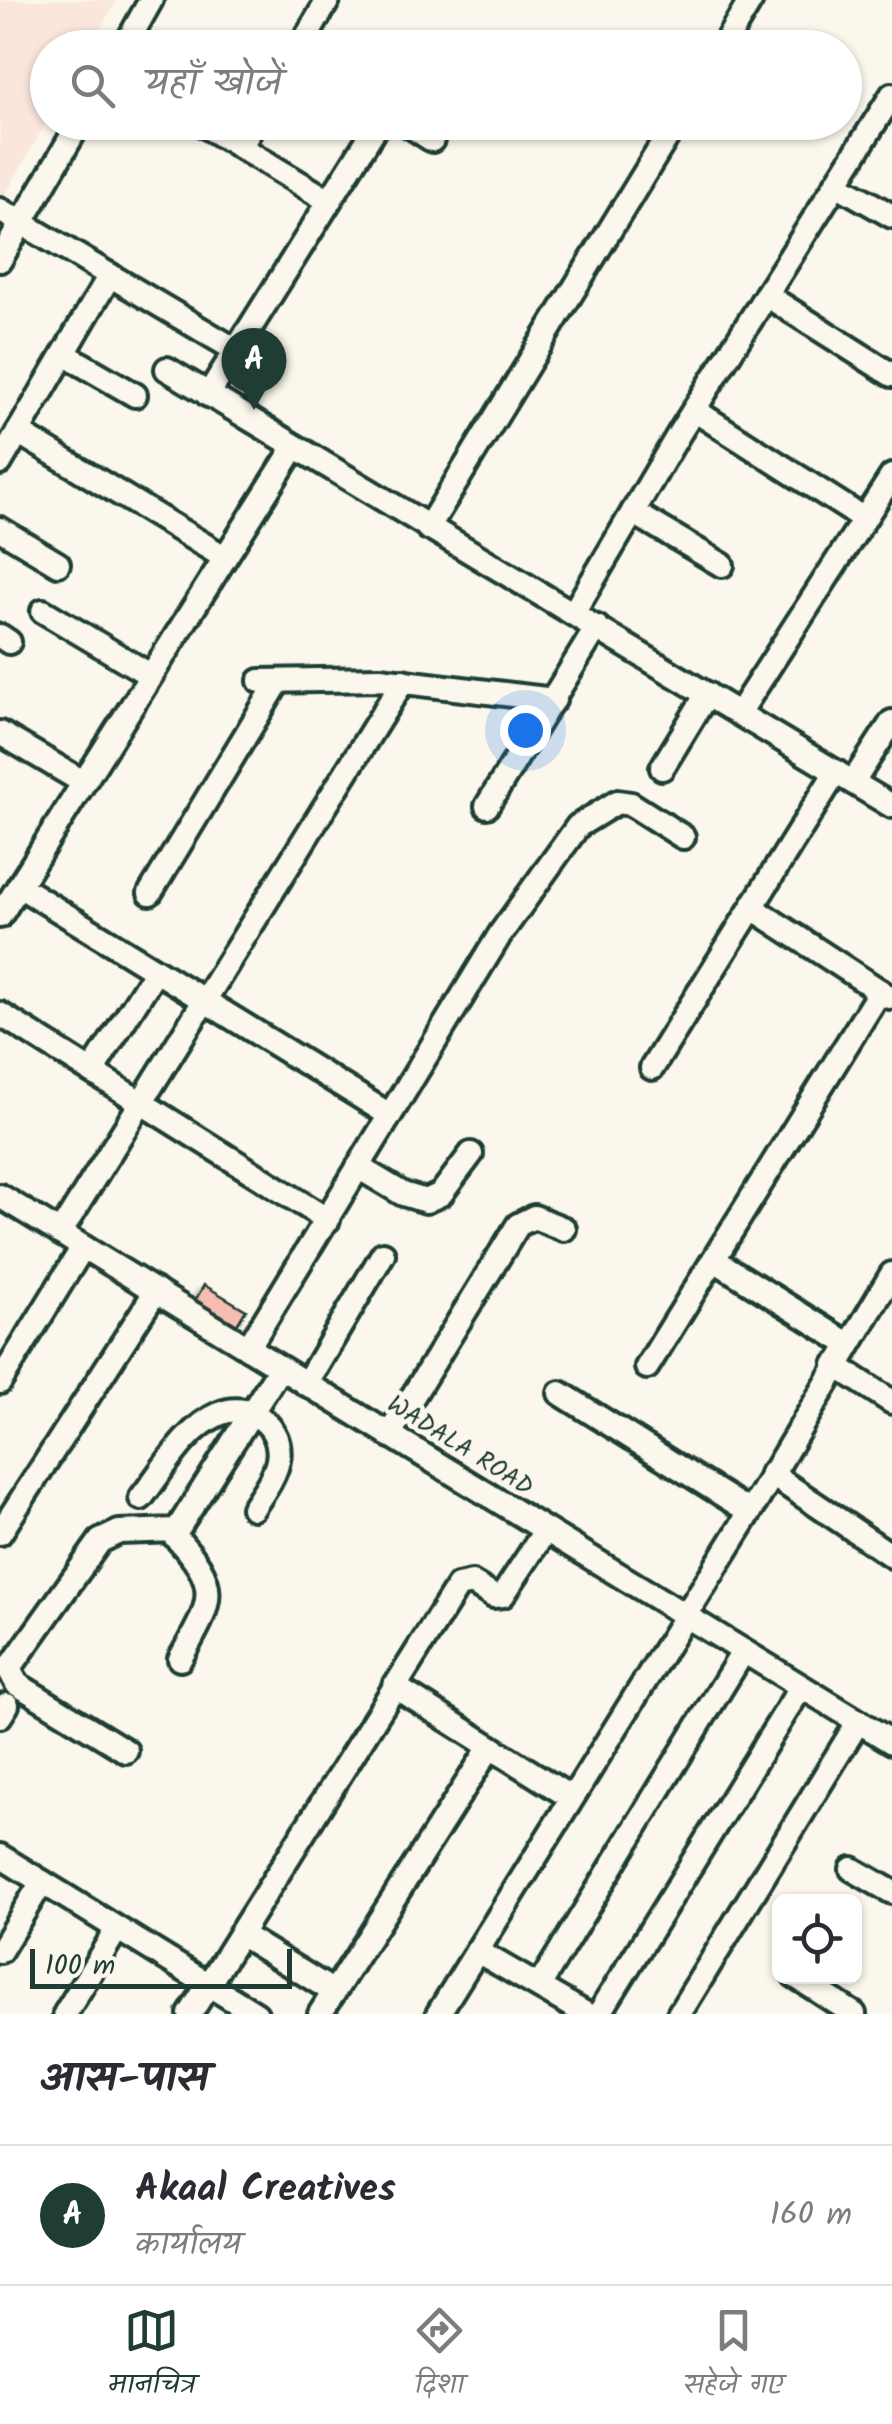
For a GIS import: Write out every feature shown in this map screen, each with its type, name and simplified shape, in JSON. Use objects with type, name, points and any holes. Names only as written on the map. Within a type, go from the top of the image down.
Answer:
[{"type":"street","points":[[134,30],[151,0]]},
{"type":"street","points":[[310,30],[328,0]]},
{"type":"street","points":[[733,30],[751,0]]},
{"type":"street","points":[[574,612],[694,410],[892,95]]},
{"type":"street","points":[[0,260],[70,140]]},
{"type":"street","points":[[231,140],[329,201]]},
{"type":"street","points":[[241,146],[244,140]]},
{"type":"street","points":[[208,395],[368,140]]},
{"type":"street","points":[[428,528],[665,140]]},
{"type":"street","points":[[836,184],[892,216]]},
{"type":"street","points":[[0,210],[234,349]]},
{"type":"street","points":[[0,463],[110,275]]},
{"type":"street","points":[[766,295],[892,376]]},
{"type":"street","points":[[64,354],[135,396]]},
{"type":"street","points":[[166,369],[892,806]]},
{"type":"street","points":[[694,410],[864,519]]},
{"type":"street","points":[[18,432],[224,557]]},
{"type":"street","points":[[0,916],[294,448]]},
{"type":"street","points":[[738,713],[892,476]]},
{"type":"street","points":[[633,512],[722,564]]},
{"type":"street","points":[[0,529],[58,564]]},
{"type":"street","points":[[43,611],[150,675]]},
{"type":"street","points":[[488,806],[597,627]]},
{"type":"street","points":[[150,893],[269,681],[403,681],[554,700]]},
{"type":"street","points":[[60,1233],[403,681]]},
{"type":"street","points":[[662,768],[707,694]]},
{"type":"street","points":[[652,1068],[845,777],[892,722]]},
{"type":"street","points":[[0,732],[83,782]]},
{"type":"street","points":[[248,1348],[501,933],[588,816],[617,802],[631,804],[684,836]]},
{"type":"street","points":[[18,886],[388,1114]]},
{"type":"street","points":[[646,1366],[886,995],[754,909]]},
{"type":"street","points":[[92,1072],[155,972]]},
{"type":"street","points":[[0,1014],[328,1220]]},
{"type":"street","points":[[358,1167],[403,1194],[426,1201],[441,1194],[471,1154]]},
{"type":"street","name":"WADALA ROAD","points":[[0,1196],[892,1742]]},
{"type":"street","points":[[388,1435],[511,1234],[534,1216],[564,1229]]},
{"type":"street","points":[[0,1382],[83,1247]]},
{"type":"street","points":[[306,1384],[383,1254]]},
{"type":"street","points":[[716,1261],[848,1344]]},
{"type":"street","points":[[438,2014],[687,1615],[892,1274]]},
{"type":"street","points":[[0,1533],[156,1290]]},
{"type":"street","points":[[835,1365],[892,1402]]},
{"type":"street","points":[[172,1533],[280,1368]]},
{"type":"street","points":[[560,1393],[750,1512]]},
{"type":"street","points":[[141,1498],[199,1426],[228,1410],[253,1411],[271,1428],[278,1453],[272,1475],[254,1508]]},
{"type":"street","points":[[771,1474],[892,1556]]},
{"type":"street","points":[[190,2014],[458,1586],[472,1583],[494,1596],[503,1595],[545,1530]]},
{"type":"street","points":[[126,1751],[17,1684],[9,1668],[100,1541],[118,1532],[172,1533],[202,1568],[210,1586],[208,1607],[180,1659]]},
{"type":"street","points":[[538,1986],[743,1652]]},
{"type":"street","points":[[394,1686],[570,1797]]},
{"type":"street","points":[[600,2014],[801,1687]]},
{"type":"street","points":[[679,2014],[858,1722]]},
{"type":"street","points":[[320,2014],[490,1747]]},
{"type":"street","points":[[0,1856],[256,2014]]},
{"type":"street","points":[[852,1869],[892,1892]]},
{"type":"street","points":[[0,1951],[42,1882]]},
{"type":"street","points":[[66,2014],[118,1929]]},
{"type":"street","points":[[240,1934],[334,1992]]},
{"type":"street","points":[[477,1952],[586,2014]]},
{"type":"street","points":[[807,1984],[854,2014]]},
{"type":"shaded area","points":[[0,0],[117,0],[99,30],[30,30],[30,140],[36,140],[0,204]]},
{"type":"building","points":[[204,1285],[246,1310],[237,1325],[219,1314],[215,1320],[192,1306]]},
{"type":"place","name":"Akaal Creatives","points":[[254,410]]}]
